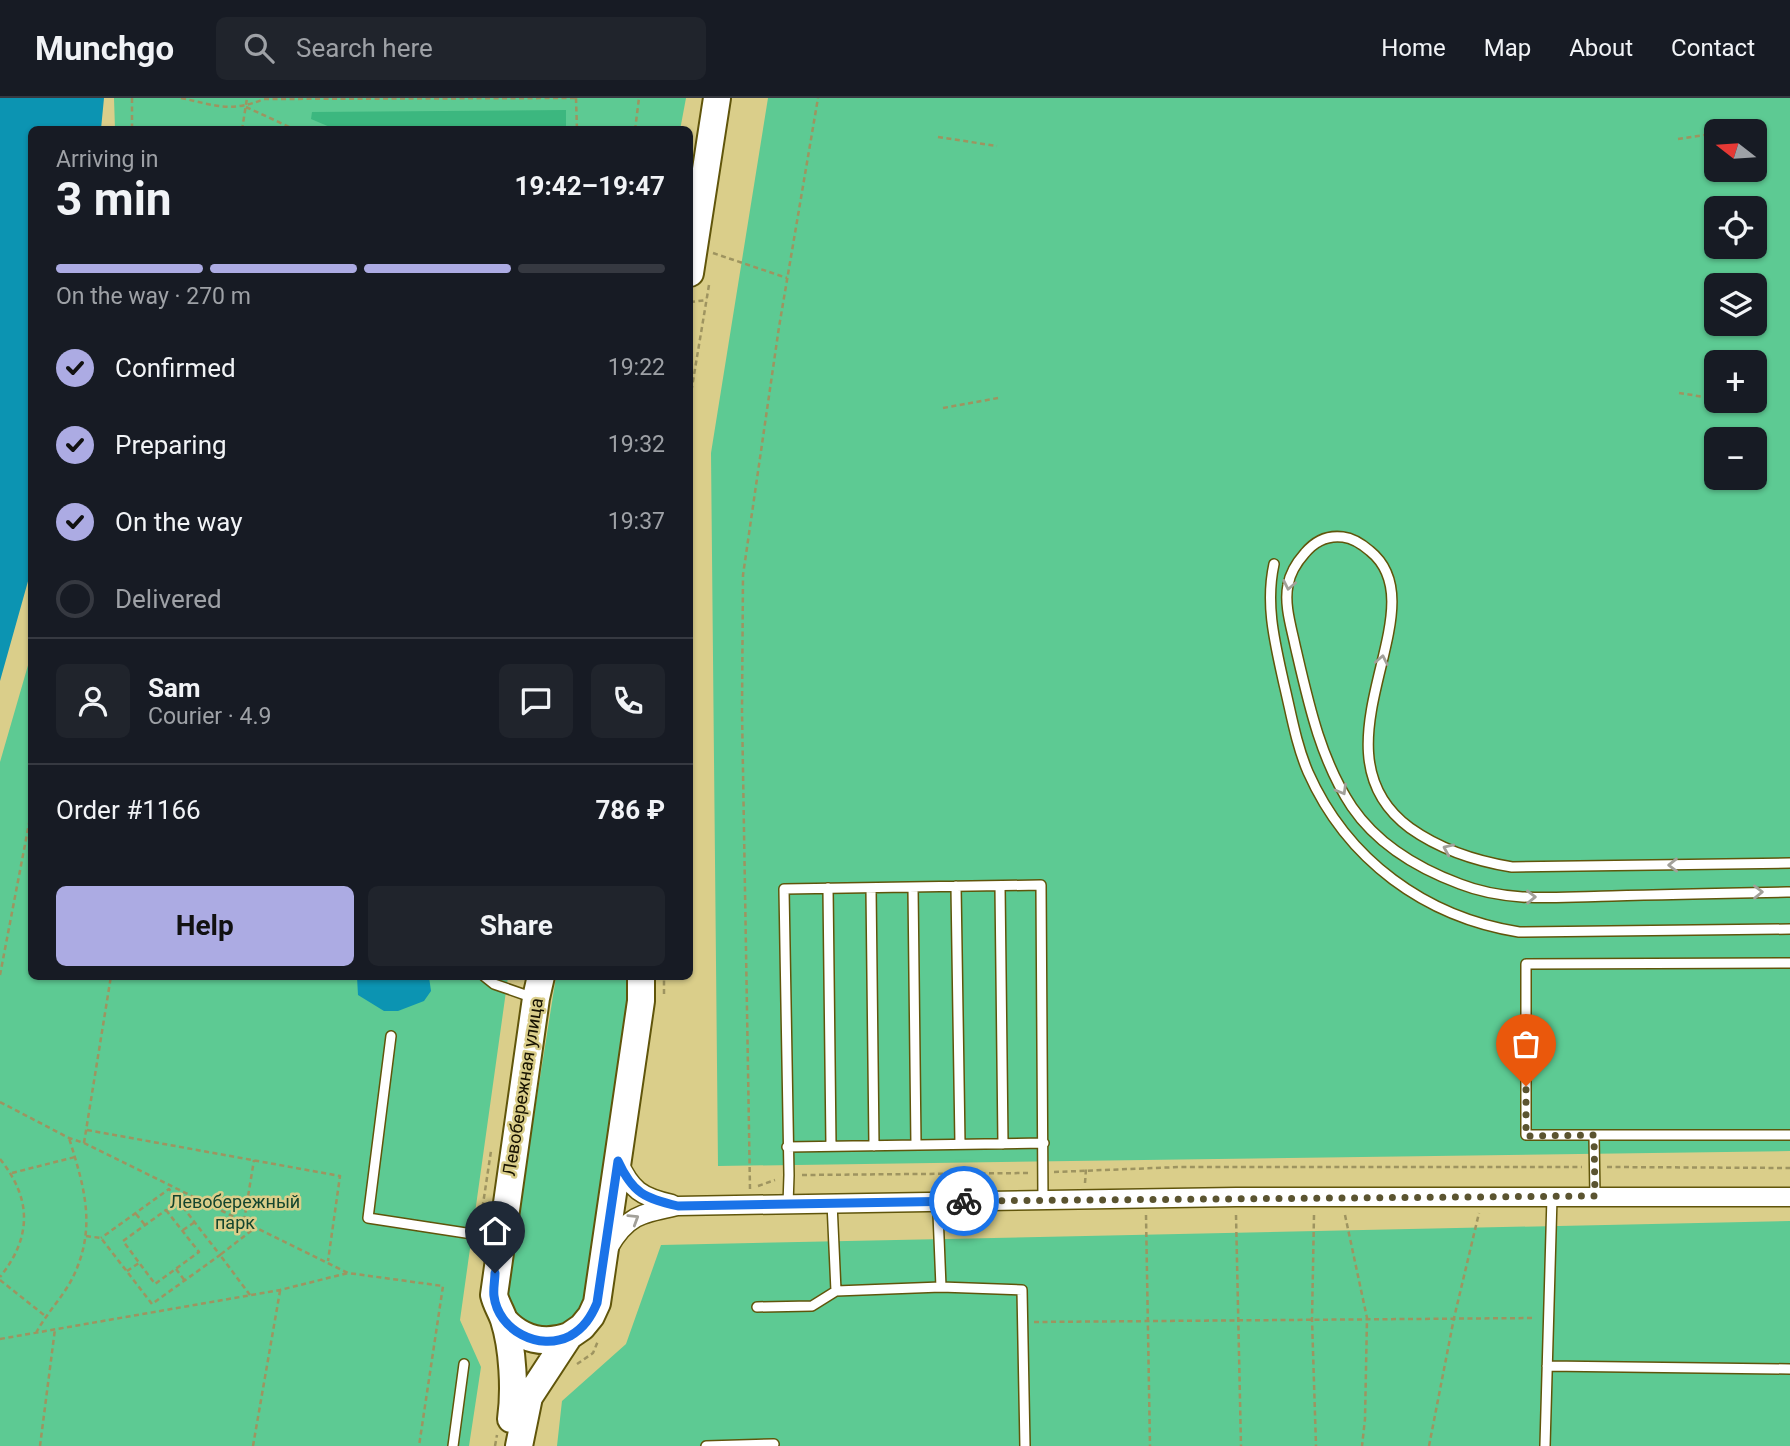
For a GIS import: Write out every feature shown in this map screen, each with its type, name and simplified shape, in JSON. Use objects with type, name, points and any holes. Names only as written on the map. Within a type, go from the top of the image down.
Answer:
[{"type":"main road","points":[[693,254],[717,98]]},
{"type":"main road","points":[[504,1320],[511,1328],[529,1338],[550,1341],[569,1336],[582,1327],[597,1303],[641,1001],[641,980]]},
{"type":"main road","name":"Левобережная улица","points":[[506,1446],[514,1394],[504,1320],[494,1295],[538,987]]},
{"type":"main road","points":[[519,1446],[528,1397],[569,1336]]},
{"type":"street","points":[[618,1161],[634,1188],[647,1198],[678,1206]]},
{"type":"street","points":[[604,1255],[627,1221],[641,1214],[678,1206],[1236,1197],[1790,1197]]},
{"type":"lane","points":[[1790,863],[1512,867],[1455,853],[1423,837],[1402,822],[1383,803],[1374,786],[1369,765],[1369,727],[1391,612],[1391,580],[1374,554],[1343,537],[1315,542],[1298,561],[1287,587],[1287,604],[1316,727],[1333,774],[1352,807],[1375,835],[1393,851],[1462,886],[1518,898],[1790,892]]},
{"type":"lane","points":[[1274,564],[1270,584],[1270,618],[1294,728],[1308,771],[1347,835],[1379,869],[1413,895],[1445,912],[1485,926],[1519,932],[1790,929]]},
{"type":"lane","points":[[788,1205],[784,889],[828,888],[1041,885],[1043,1201]]},
{"type":"lane","points":[[956,886],[960,1144]]},
{"type":"lane","points":[[1000,886],[1003,1144]]},
{"type":"lane","points":[[913,887],[916,1145]]},
{"type":"lane","points":[[828,888],[831,1146]]},
{"type":"lane","points":[[871,888],[874,1146]]},
{"type":"lane","points":[[1790,963],[1526,964],[1526,1136],[1790,1135]]},
{"type":"lane","points":[[489,980],[494,984],[538,987]]},
{"type":"lane","points":[[391,1036],[368,1218],[479,1235],[500,1241]]},
{"type":"lane","points":[[1594,1135],[1595,1196]]},
{"type":"lane","points":[[787,1147],[1044,1143]]},
{"type":"lane","points":[[1545,1446],[1552,1197]]},
{"type":"lane","points":[[940,1201],[940,1287]]},
{"type":"lane","points":[[832,1203],[836,1291]]},
{"type":"lane","points":[[757,1307],[812,1306],[836,1291],[940,1287],[1022,1290],[1025,1446]]},
{"type":"lane","points":[[453,1446],[464,1364]]},
{"type":"lane","points":[[1547,1366],[1790,1369]]},
{"type":"lane","points":[[706,1446],[774,1444]]},
{"type":"path","points":[[132,98],[132,126]]},
{"type":"path","points":[[181,98],[232,108],[246,107],[264,99],[575,98],[577,126]]},
{"type":"path","points":[[243,126],[247,98]]},
{"type":"path","points":[[636,126],[639,98]]},
{"type":"path","points":[[818,98],[743,575],[742,711],[750,1189],[789,1175],[1043,1172],[1180,1167],[1790,1168]]},
{"type":"path","points":[[246,107],[287,126]]},
{"type":"path","points":[[1678,139],[1704,135]]},
{"type":"path","points":[[938,137],[997,146]]},
{"type":"path","points":[[713,253],[788,278]]},
{"type":"path","points":[[693,302],[707,300]]},
{"type":"path","points":[[1679,393],[1704,397]]},
{"type":"path","points":[[943,408],[998,398]]},
{"type":"path","points":[[0,975],[28,829]]},
{"type":"path","points":[[84,1143],[110,980]]},
{"type":"path","points":[[0,1102],[348,1273],[443,1286],[419,1446]]},
{"type":"path","points":[[87,1130],[340,1176],[328,1262]]},
{"type":"path","points":[[36,1333],[71,1281],[86,1236],[85,1189],[69,1138]]},
{"type":"path","points":[[12,1173],[75,1157]]},
{"type":"path","points":[[0,1159],[12,1173],[22,1195],[24,1215],[22,1238],[13,1261],[0,1279],[45,1316]]},
{"type":"path","points":[[244,1221],[254,1160]]},
{"type":"path","points":[[86,1236],[101,1238],[170,1187]]},
{"type":"path","points":[[170,1187],[250,1295]]},
{"type":"path","points":[[1236,1197],[1241,1446]]},
{"type":"path","points":[[1312,1197],[1316,1446]]},
{"type":"path","points":[[1429,1446],[1479,1210],[1490,1197]]},
{"type":"path","points":[[1343,1198],[1367,1318],[1362,1446]]},
{"type":"path","points":[[1146,1200],[1150,1446]]},
{"type":"path","points":[[166,1210],[199,1252],[155,1284],[123,1241],[145,1226],[166,1210]]},
{"type":"path","points":[[136,1213],[145,1226]]},
{"type":"path","points":[[182,1231],[195,1222]]},
{"type":"path","points":[[152,1304],[256,1227]]},
{"type":"path","points":[[101,1238],[152,1304],[152,1312]]},
{"type":"path","points":[[127,1271],[139,1263]]},
{"type":"path","points":[[176,1269],[185,1281]]},
{"type":"path","points":[[0,1339],[280,1290],[348,1273]]},
{"type":"path","points":[[253,1446],[280,1290]]},
{"type":"path","points":[[1023,1322],[1549,1317]]},
{"type":"path","points":[[40,1446],[55,1329]]},
{"type":"green space","points":[[114,98],[686,98],[681,126],[115,126]]},
{"type":"green space","points":[[768,98],[1790,98],[1790,1151],[718,1166],[711,453]]},
{"type":"green space","points":[[566,110],[566,126],[328,126],[311,119],[312,112]]},
{"type":"green space","name":"Левобережный парк","points":[[28,665],[28,980],[508,980],[460,1320],[481,1367],[469,1446],[0,1446],[0,762]]},
{"type":"green space","points":[[556,980],[634,980],[582,1308],[576,1317],[558,1331],[516,1323],[506,1292]]},
{"type":"green space","points":[[1790,1221],[1790,1446],[557,1446],[562,1401],[626,1344],[661,1245]]},
{"type":"water","points":[[0,98],[104,98],[101,126],[28,126],[28,581],[0,681]]},
{"type":"water","points":[[357,980],[429,980],[431,991],[424,1001],[398,1011],[384,1011],[358,995]]},
{"type":"way so far","points":[[964,1201],[1595,1196],[1594,1135],[1526,1136],[1526,1086]]},
{"type":"route","points":[[495,1273],[494,1295],[497,1308],[504,1320],[519,1334],[550,1341],[569,1336],[582,1327],[597,1303],[618,1161],[634,1188],[647,1198],[678,1206],[964,1201]]}]
